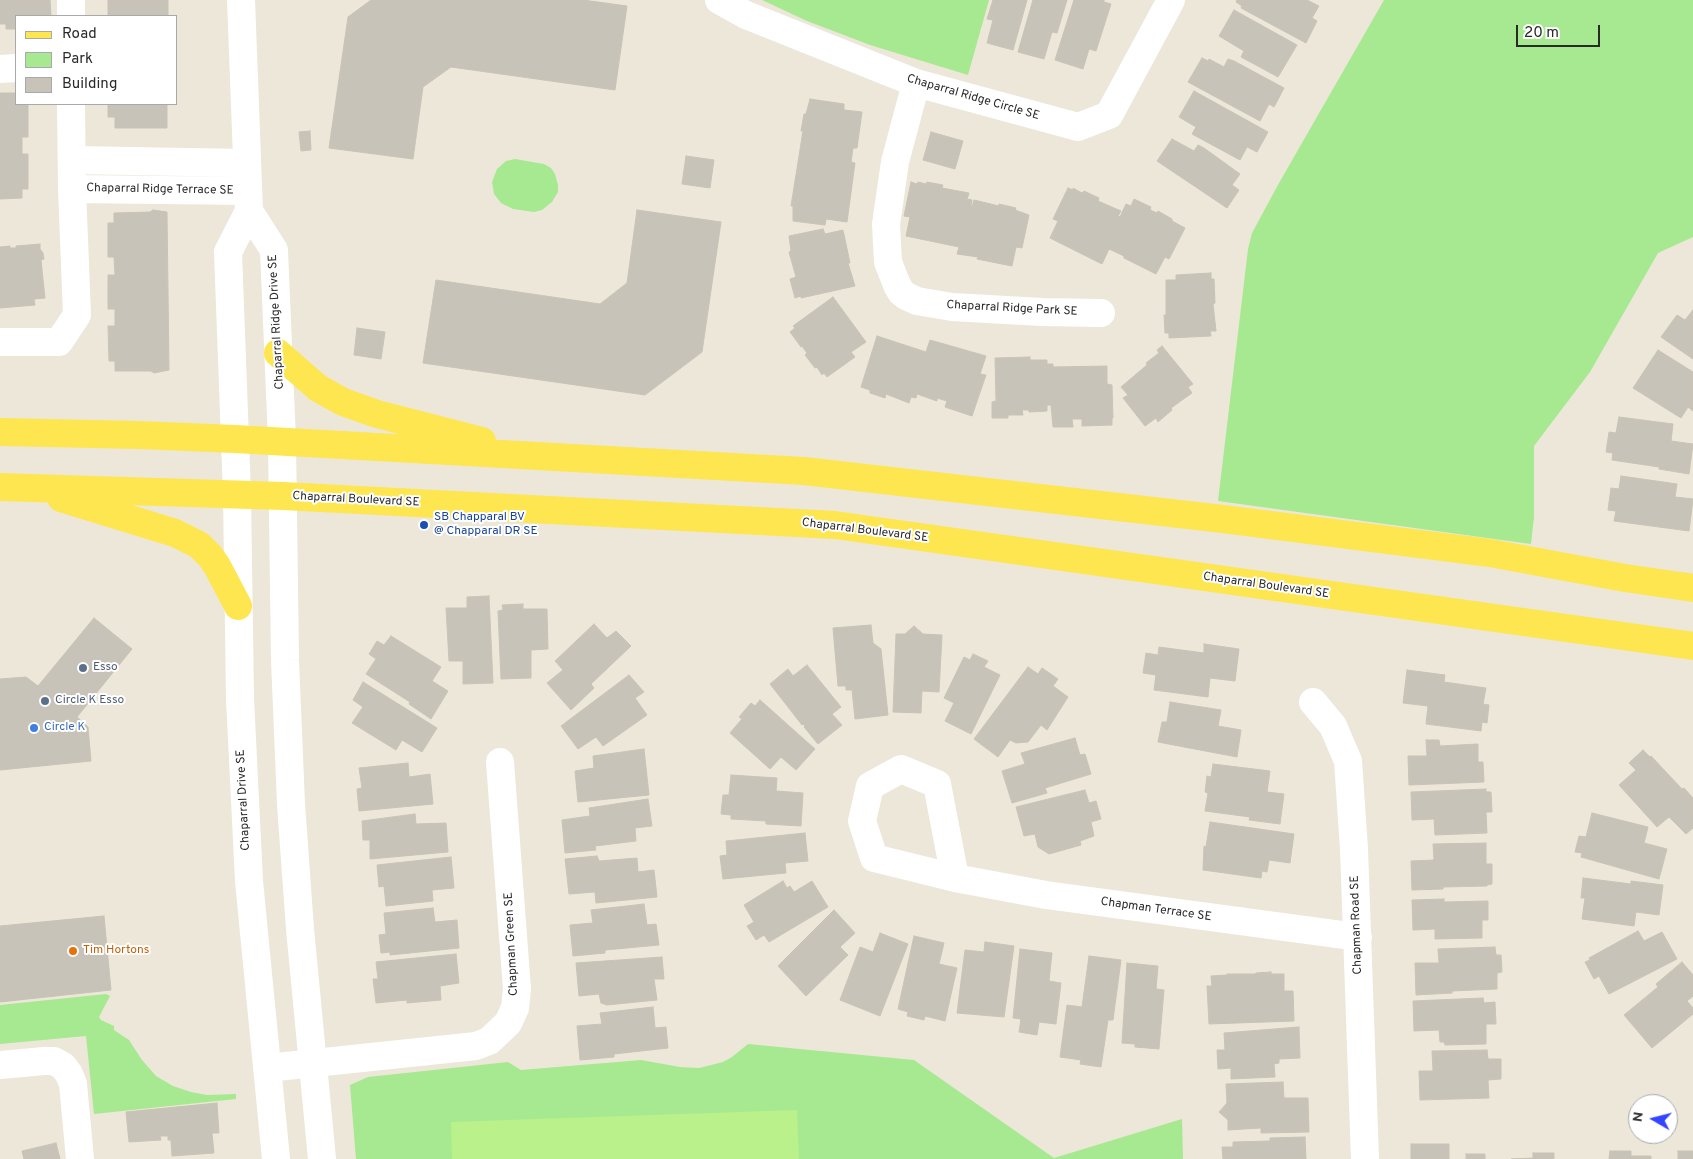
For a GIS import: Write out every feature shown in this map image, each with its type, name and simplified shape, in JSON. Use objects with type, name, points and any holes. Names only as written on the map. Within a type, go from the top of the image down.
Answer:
[{"type":"main road","points":[[278,353],[318,388],[343,402],[368,411],[534,455]]},
{"type":"main road","points":[[0,432],[282,441],[804,471],[1490,553],[1625,578],[1693,588]]},
{"type":"main road","points":[[13,488],[150,525],[187,538],[199,545],[210,556],[224,576],[238,606]]},
{"type":"main road","name":"Chaparral Boulevard SE","points":[[13,488],[283,496],[835,526],[1693,646]]},
{"type":"street","points":[[72,0],[72,15]]},
{"type":"street","name":"Chaparral Ridge Drive SE","points":[[241,0],[249,201],[274,250],[282,441]]},
{"type":"street","name":"Chaparral Ridge Circle SE","points":[[719,0],[746,15],[916,83],[1078,127],[1109,115],[1171,0]]},
{"type":"street","points":[[0,68],[15,68]]},
{"type":"street","name":"Chaparral Ridge Park SE","points":[[916,83],[894,162],[886,224],[888,262],[901,292],[917,301],[952,307],[1101,313]]},
{"type":"street","name":"Chaparral Ridge Terrace SE","points":[[0,342],[59,342],[77,315],[72,189],[72,105]]},
{"type":"street","points":[[72,160],[247,163]]},
{"type":"street","name":"Chaparral Ridge Terrace SE","points":[[72,189],[249,201]]},
{"type":"street","name":"Chaparral Ridge Drive SE","points":[[235,439],[228,252],[249,201]]},
{"type":"street","name":"Chaparral Drive SE","points":[[235,439],[240,699],[246,838],[276,1159]]},
{"type":"street","points":[[282,441],[283,606],[292,804],[300,930],[322,1159]]},
{"type":"street","name":"Chapman Road SE","points":[[1313,702],[1333,726],[1348,761],[1353,822],[1358,937],[1365,1159]]},
{"type":"street","name":"Chapman Green SE","points":[[267,1068],[476,1046],[489,1041],[508,1023],[515,1008],[517,989],[500,762]]},
{"type":"street","name":"Chapman Terrace SE","points":[[955,878],[1046,895],[1358,937]]},
{"type":"street","points":[[0,1065],[54,1061],[63,1066],[73,1084],[80,1159]]},
{"type":"green space","points":[[762,0],[989,0],[968,75],[870,45],[807,21]]},
{"type":"green space","points":[[1384,0],[1693,0],[1693,237],[1658,253],[1590,372],[1534,446],[1534,517],[1531,544],[1218,501],[1248,249],[1252,233]]},
{"type":"green space","points":[[515,159],[544,164],[551,168],[555,174],[558,192],[552,202],[542,210],[534,212],[513,209],[501,203],[494,194],[492,182],[497,169],[506,161]]},
{"type":"green space","points":[[106,994],[110,996],[99,1017],[101,1020],[114,1026],[114,1030],[129,1040],[142,1060],[156,1076],[173,1086],[191,1092],[207,1095],[236,1094],[236,1099],[94,1114],[86,1036],[0,1044],[0,1005]]},
{"type":"green space","points":[[748,1044],[914,1060],[1054,1158],[1182,1119],[1183,1159],[356,1159],[350,1085],[368,1077],[508,1062],[521,1070],[641,1060],[680,1067],[699,1068],[723,1062]]},
{"type":"green space","points":[[797,1110],[799,1159],[452,1159],[451,1122]]},
{"type":"building","points":[[0,0],[50,0],[51,15],[15,15],[15,29],[6,29],[6,24],[0,24]]},
{"type":"building","points":[[108,0],[168,0],[168,15],[108,15]]},
{"type":"building","points":[[371,0],[583,0],[627,6],[615,90],[451,67],[423,87],[413,159],[329,148],[348,17]]},
{"type":"building","points":[[993,0],[1027,0],[1013,50],[987,43],[993,20],[987,19]]},
{"type":"building","points":[[1033,0],[1067,0],[1057,33],[1052,32],[1044,59],[1018,52]]},
{"type":"building","points":[[1074,0],[1104,0],[1104,2],[1111,4],[1096,51],[1089,49],[1083,69],[1055,60]]},
{"type":"building","points":[[1237,0],[1307,0],[1319,6],[1312,18],[1317,21],[1306,43],[1241,8],[1242,6],[1236,2]]},
{"type":"building","points":[[1234,10],[1297,45],[1278,77],[1241,57],[1244,51],[1219,36]]},
{"type":"building","points":[[1202,58],[1208,61],[1209,59],[1224,67],[1228,59],[1234,61],[1284,88],[1274,107],[1269,104],[1260,121],[1188,82]]},
{"type":"building","points":[[1194,91],[1268,132],[1257,152],[1247,147],[1240,160],[1192,134],[1196,127],[1179,117]]},
{"type":"building","points":[[0,93],[15,93],[15,105],[28,105],[28,137],[22,137],[22,154],[28,154],[28,189],[22,189],[22,198],[0,199]]},
{"type":"building","points":[[810,99],[844,104],[844,110],[862,112],[857,148],[853,148],[851,162],[855,163],[847,222],[826,219],[825,225],[793,221],[793,206],[791,206],[803,131],[801,131],[804,114],[806,114]]},
{"type":"building","points":[[108,105],[167,105],[167,128],[115,128],[115,117],[108,117]]},
{"type":"building","points":[[310,131],[311,150],[301,151],[299,132]]},
{"type":"building","points":[[931,132],[963,141],[955,169],[923,160]]},
{"type":"building","points":[[1172,139],[1194,151],[1198,145],[1204,148],[1240,174],[1232,185],[1239,190],[1227,208],[1157,161]]},
{"type":"building","points":[[686,156],[714,160],[710,188],[682,184]]},
{"type":"building","points":[[911,182],[943,185],[942,188],[969,193],[967,199],[972,200],[972,207],[974,200],[1016,208],[1015,210],[1029,215],[1022,248],[1016,247],[1012,266],[977,259],[978,257],[957,254],[959,247],[906,236],[910,217],[904,216]]},
{"type":"building","points":[[1068,188],[1073,190],[1073,188],[1082,193],[1084,191],[1099,198],[1098,201],[1121,211],[1118,216],[1120,217],[1126,204],[1131,206],[1134,199],[1151,207],[1150,210],[1157,213],[1158,211],[1185,228],[1169,259],[1165,257],[1156,274],[1109,249],[1102,264],[1050,238],[1058,221],[1053,219]]},
{"type":"building","points":[[153,210],[167,212],[169,370],[154,373],[151,371],[115,371],[115,361],[109,361],[108,326],[115,326],[115,309],[108,309],[108,275],[115,275],[114,257],[108,257],[108,223],[114,223],[114,213],[150,212]]},
{"type":"building","points":[[637,210],[721,222],[702,352],[645,395],[423,363],[436,280],[600,304],[627,283]]},
{"type":"building","points":[[823,229],[825,234],[843,230],[850,263],[848,263],[855,286],[795,298],[790,279],[796,277],[789,252],[791,251],[789,236]]},
{"type":"building","points":[[40,244],[44,259],[41,260],[45,298],[34,299],[35,305],[0,308],[0,247],[10,246],[10,248],[16,248],[16,246]]},
{"type":"building","points":[[1211,273],[1211,279],[1214,279],[1215,303],[1213,304],[1216,331],[1210,331],[1211,336],[1169,338],[1169,333],[1165,333],[1164,315],[1166,315],[1166,280],[1176,280],[1176,275]]},
{"type":"building","points":[[833,297],[866,342],[851,352],[855,357],[827,377],[824,373],[822,375],[817,367],[815,368],[805,355],[807,353],[790,332],[795,328],[793,326]]},
{"type":"building","points":[[1693,310],[1693,359],[1661,337],[1677,315],[1685,320]]},
{"type":"building","points":[[357,328],[385,332],[381,359],[354,355]]},
{"type":"building","points":[[877,336],[926,352],[930,340],[986,356],[980,374],[986,375],[972,416],[945,407],[947,401],[937,398],[937,401],[917,394],[916,398],[911,397],[909,403],[886,394],[885,398],[870,393],[870,390],[861,387]]},
{"type":"building","points":[[1162,346],[1193,384],[1188,387],[1192,393],[1171,408],[1172,410],[1158,422],[1156,418],[1145,426],[1123,398],[1128,395],[1121,387],[1159,353],[1157,350]]},
{"type":"building","points":[[1658,350],[1693,372],[1693,411],[1688,407],[1681,418],[1633,388]]},
{"type":"building","points":[[1030,357],[1030,360],[1047,360],[1047,364],[1053,364],[1053,367],[1107,366],[1107,384],[1112,385],[1112,425],[1082,426],[1082,419],[1072,419],[1073,427],[1053,427],[1051,405],[1047,405],[1047,411],[1029,412],[1029,410],[1022,410],[1023,415],[1008,415],[1008,418],[992,418],[992,402],[996,401],[995,358]]},
{"type":"building","points":[[1619,417],[1673,424],[1671,441],[1693,444],[1689,474],[1659,469],[1659,467],[1612,460],[1613,453],[1606,452],[1609,432],[1616,433]]},
{"type":"building","points":[[1621,476],[1677,484],[1675,497],[1693,499],[1689,531],[1614,521],[1616,511],[1608,510],[1611,488],[1619,489]]},
{"type":"building","points":[[489,596],[493,683],[463,684],[463,661],[449,661],[446,608],[467,608],[467,597]]},
{"type":"building","points":[[523,604],[523,609],[547,609],[548,649],[531,650],[531,678],[501,679],[498,611],[503,610],[502,605]]},
{"type":"building","name":"Circle K Esso","points":[[94,618],[132,649],[77,717],[88,727],[91,761],[0,770],[0,679],[26,677],[38,686]]},
{"type":"building","points":[[594,624],[607,638],[616,631],[631,646],[591,684],[594,688],[571,710],[547,683],[563,670],[555,661]]},
{"type":"building","points":[[871,625],[873,643],[881,649],[888,715],[855,719],[852,690],[846,690],[846,686],[838,686],[833,628]]},
{"type":"building","points":[[914,626],[923,634],[942,635],[939,692],[922,691],[921,713],[893,712],[896,634],[905,634]]},
{"type":"building","points":[[391,636],[441,667],[432,681],[448,691],[431,719],[409,704],[410,702],[366,674],[376,659],[369,654],[377,641],[384,645]]},
{"type":"building","points":[[1204,644],[1239,649],[1235,681],[1210,678],[1208,697],[1154,690],[1156,675],[1143,673],[1146,653],[1158,655],[1159,647],[1204,653]]},
{"type":"building","points":[[973,654],[988,661],[984,667],[1000,675],[971,734],[945,721],[954,703],[944,698],[964,657],[970,660]]},
{"type":"building","points":[[807,665],[841,707],[832,714],[842,725],[818,744],[804,727],[804,724],[802,725],[770,684],[788,669],[793,676]]},
{"type":"building","points":[[1028,667],[1038,674],[1042,668],[1058,679],[1053,686],[1068,697],[1047,730],[1041,725],[1028,742],[1016,743],[1010,740],[998,757],[974,739]]},
{"type":"building","points":[[1407,670],[1445,675],[1444,682],[1486,688],[1483,704],[1489,705],[1487,723],[1482,722],[1481,731],[1426,724],[1428,706],[1403,703]]},
{"type":"building","points":[[629,675],[644,692],[635,698],[647,715],[603,746],[596,737],[578,749],[561,726]]},
{"type":"building","points":[[363,682],[437,728],[422,752],[402,740],[396,750],[352,723],[363,707],[353,700]]},
{"type":"building","points":[[760,700],[815,749],[796,770],[781,757],[770,769],[730,733],[742,719],[739,717],[751,703],[755,706]]},
{"type":"building","points":[[1170,702],[1221,710],[1218,726],[1241,730],[1237,757],[1158,742],[1162,722],[1167,722]]},
{"type":"building","points":[[1075,738],[1080,755],[1085,754],[1091,774],[1045,788],[1047,793],[1012,803],[1002,771],[1025,764],[1021,753]]},
{"type":"building","points":[[1426,740],[1439,740],[1440,746],[1478,744],[1478,762],[1483,762],[1484,782],[1409,785],[1408,756],[1427,756]]},
{"type":"building","points":[[644,749],[649,795],[578,802],[575,771],[594,768],[593,756]]},
{"type":"building","points":[[1643,750],[1693,798],[1693,828],[1686,834],[1669,817],[1657,827],[1619,785],[1636,770],[1629,763]]},
{"type":"building","points":[[408,763],[409,777],[430,774],[433,804],[359,811],[357,789],[362,788],[359,768]]},
{"type":"building","points":[[1213,764],[1270,771],[1267,792],[1284,794],[1280,824],[1249,820],[1250,817],[1205,811],[1208,793],[1205,792],[1207,776],[1211,777]]},
{"type":"building","points":[[731,775],[777,778],[776,791],[803,793],[801,826],[731,819],[731,815],[721,814],[723,795],[729,795]]},
{"type":"building","points":[[1486,789],[1486,792],[1491,792],[1492,812],[1486,812],[1487,833],[1435,835],[1434,819],[1412,820],[1411,792]]},
{"type":"building","points":[[1085,790],[1089,803],[1096,801],[1101,819],[1091,822],[1094,836],[1080,841],[1081,845],[1049,854],[1038,847],[1035,834],[1024,836],[1016,807]]},
{"type":"building","points":[[648,799],[652,826],[635,828],[636,841],[595,846],[596,850],[565,853],[562,820],[590,816],[589,808]]},
{"type":"building","points":[[1592,813],[1648,827],[1644,843],[1667,849],[1659,879],[1581,857],[1582,853],[1575,852],[1579,836],[1586,837]]},
{"type":"building","points":[[415,814],[416,824],[446,823],[448,852],[370,859],[370,840],[363,840],[362,821]]},
{"type":"building","points":[[1210,822],[1294,834],[1290,863],[1269,860],[1267,872],[1262,871],[1261,878],[1203,870],[1204,846],[1206,847]]},
{"type":"building","points":[[805,833],[808,861],[785,863],[786,873],[723,879],[720,856],[727,855],[726,841]]},
{"type":"building","points":[[1486,843],[1486,864],[1492,864],[1492,884],[1487,886],[1412,890],[1411,861],[1434,860],[1433,844]]},
{"type":"building","points":[[597,856],[599,861],[637,858],[638,872],[654,870],[657,897],[596,903],[595,892],[569,894],[565,859]]},
{"type":"building","points":[[451,857],[454,888],[432,890],[433,901],[386,906],[384,886],[379,887],[377,865]]},
{"type":"building","points":[[1583,878],[1631,884],[1631,881],[1663,885],[1659,915],[1636,912],[1634,926],[1582,919],[1585,898],[1581,898]]},
{"type":"building","points":[[783,881],[787,888],[790,886],[794,892],[812,881],[828,907],[769,942],[764,935],[756,940],[747,926],[754,922],[744,905]]},
{"type":"building","points":[[1444,899],[1444,902],[1488,901],[1488,920],[1482,920],[1482,938],[1435,939],[1435,929],[1413,930],[1412,900]]},
{"type":"building","points":[[644,904],[647,925],[656,924],[659,945],[605,950],[605,953],[573,956],[570,925],[593,923],[591,910]]},
{"type":"building","points":[[433,908],[435,922],[457,920],[459,948],[390,955],[390,952],[381,953],[379,935],[386,934],[384,913]]},
{"type":"building","points":[[834,910],[855,933],[840,947],[848,955],[806,996],[778,966]]},
{"type":"building","points":[[104,916],[111,990],[0,1002],[0,926]]},
{"type":"building","points":[[1638,931],[1644,941],[1662,932],[1677,959],[1609,994],[1599,976],[1594,979],[1585,962]]},
{"type":"building","points":[[880,933],[908,944],[880,1016],[840,1000],[860,947],[873,952]]},
{"type":"building","points":[[914,936],[944,943],[939,964],[957,968],[945,1021],[925,1016],[924,1020],[907,1016],[908,1012],[898,1009]]},
{"type":"building","points":[[985,942],[1014,946],[1004,1017],[957,1013],[965,950],[984,952]]},
{"type":"building","points":[[1495,947],[1496,955],[1501,955],[1502,972],[1497,973],[1497,989],[1416,995],[1415,963],[1439,963],[1438,949]]},
{"type":"building","points":[[1020,949],[1052,953],[1049,981],[1061,983],[1056,1024],[1039,1022],[1037,1035],[1019,1032],[1021,1019],[1013,1018]]},
{"type":"building","points":[[456,954],[459,983],[440,986],[441,1000],[407,1003],[407,1000],[376,1003],[373,979],[378,979],[376,962]]},
{"type":"building","points":[[1089,956],[1121,960],[1113,1020],[1108,1020],[1101,1067],[1080,1064],[1081,1060],[1060,1057],[1067,1005],[1082,1007]]},
{"type":"building","points":[[662,957],[664,979],[654,979],[657,1000],[607,1005],[601,1003],[599,994],[579,996],[576,963]]},
{"type":"building","points":[[1682,962],[1693,975],[1693,996],[1687,1001],[1693,1008],[1693,1014],[1652,1048],[1624,1015],[1658,987],[1656,984]]},
{"type":"building","points":[[1127,963],[1158,966],[1156,989],[1164,990],[1159,1049],[1135,1047],[1135,1044],[1122,1043]]},
{"type":"building","points":[[1271,972],[1271,974],[1284,974],[1284,991],[1293,991],[1294,1021],[1209,1024],[1207,986],[1212,986],[1211,976]]},
{"type":"building","points":[[1483,998],[1484,1003],[1495,1002],[1496,1024],[1486,1024],[1486,1044],[1445,1045],[1444,1042],[1440,1042],[1439,1030],[1414,1031],[1413,1001]]},
{"type":"building","points":[[653,1007],[655,1028],[666,1027],[668,1048],[614,1054],[614,1057],[580,1060],[577,1026],[602,1024],[600,1013]]},
{"type":"building","points":[[1299,1027],[1300,1058],[1279,1059],[1279,1063],[1274,1064],[1275,1077],[1231,1079],[1231,1068],[1218,1069],[1217,1050],[1225,1050],[1224,1033]]},
{"type":"building","points":[[1487,1050],[1488,1059],[1501,1059],[1501,1079],[1488,1080],[1489,1098],[1420,1100],[1419,1071],[1433,1071],[1432,1051]]},
{"type":"building","points":[[1283,1082],[1284,1098],[1308,1098],[1309,1132],[1261,1133],[1261,1128],[1228,1130],[1228,1120],[1219,1112],[1227,1103],[1226,1084]]},
{"type":"building","points":[[217,1103],[219,1133],[212,1133],[214,1153],[172,1156],[171,1140],[168,1140],[168,1136],[160,1136],[161,1140],[129,1142],[126,1112]]},
{"type":"building","points":[[1305,1137],[1306,1159],[1223,1159],[1222,1147],[1233,1147],[1233,1142],[1270,1141],[1270,1138]]},
{"type":"building","points":[[56,1143],[60,1159],[24,1159],[22,1151]]},
{"type":"building","points":[[1411,1144],[1449,1144],[1449,1159],[1411,1159]]},
{"type":"building","points":[[1610,1151],[1631,1151],[1631,1156],[1651,1156],[1651,1159],[1609,1159]]},
{"type":"building","points":[[1678,1151],[1693,1151],[1693,1159],[1678,1159]]},
{"type":"building","points":[[1533,1153],[1554,1153],[1554,1159],[1511,1159],[1533,1158]]},
{"type":"building","points":[[1466,1154],[1485,1154],[1485,1159],[1466,1159]]},
{"type":"place","name":"SB Chapparal BV @ Chapparal DR SE","points":[[424,525]]},
{"type":"place","name":"Esso","points":[[83,668]]},
{"type":"place","name":"Circle K Esso","points":[[45,701]]},
{"type":"place","name":"Circle K","points":[[34,728]]},
{"type":"place","name":"Tim Hortons","points":[[73,951]]}]
